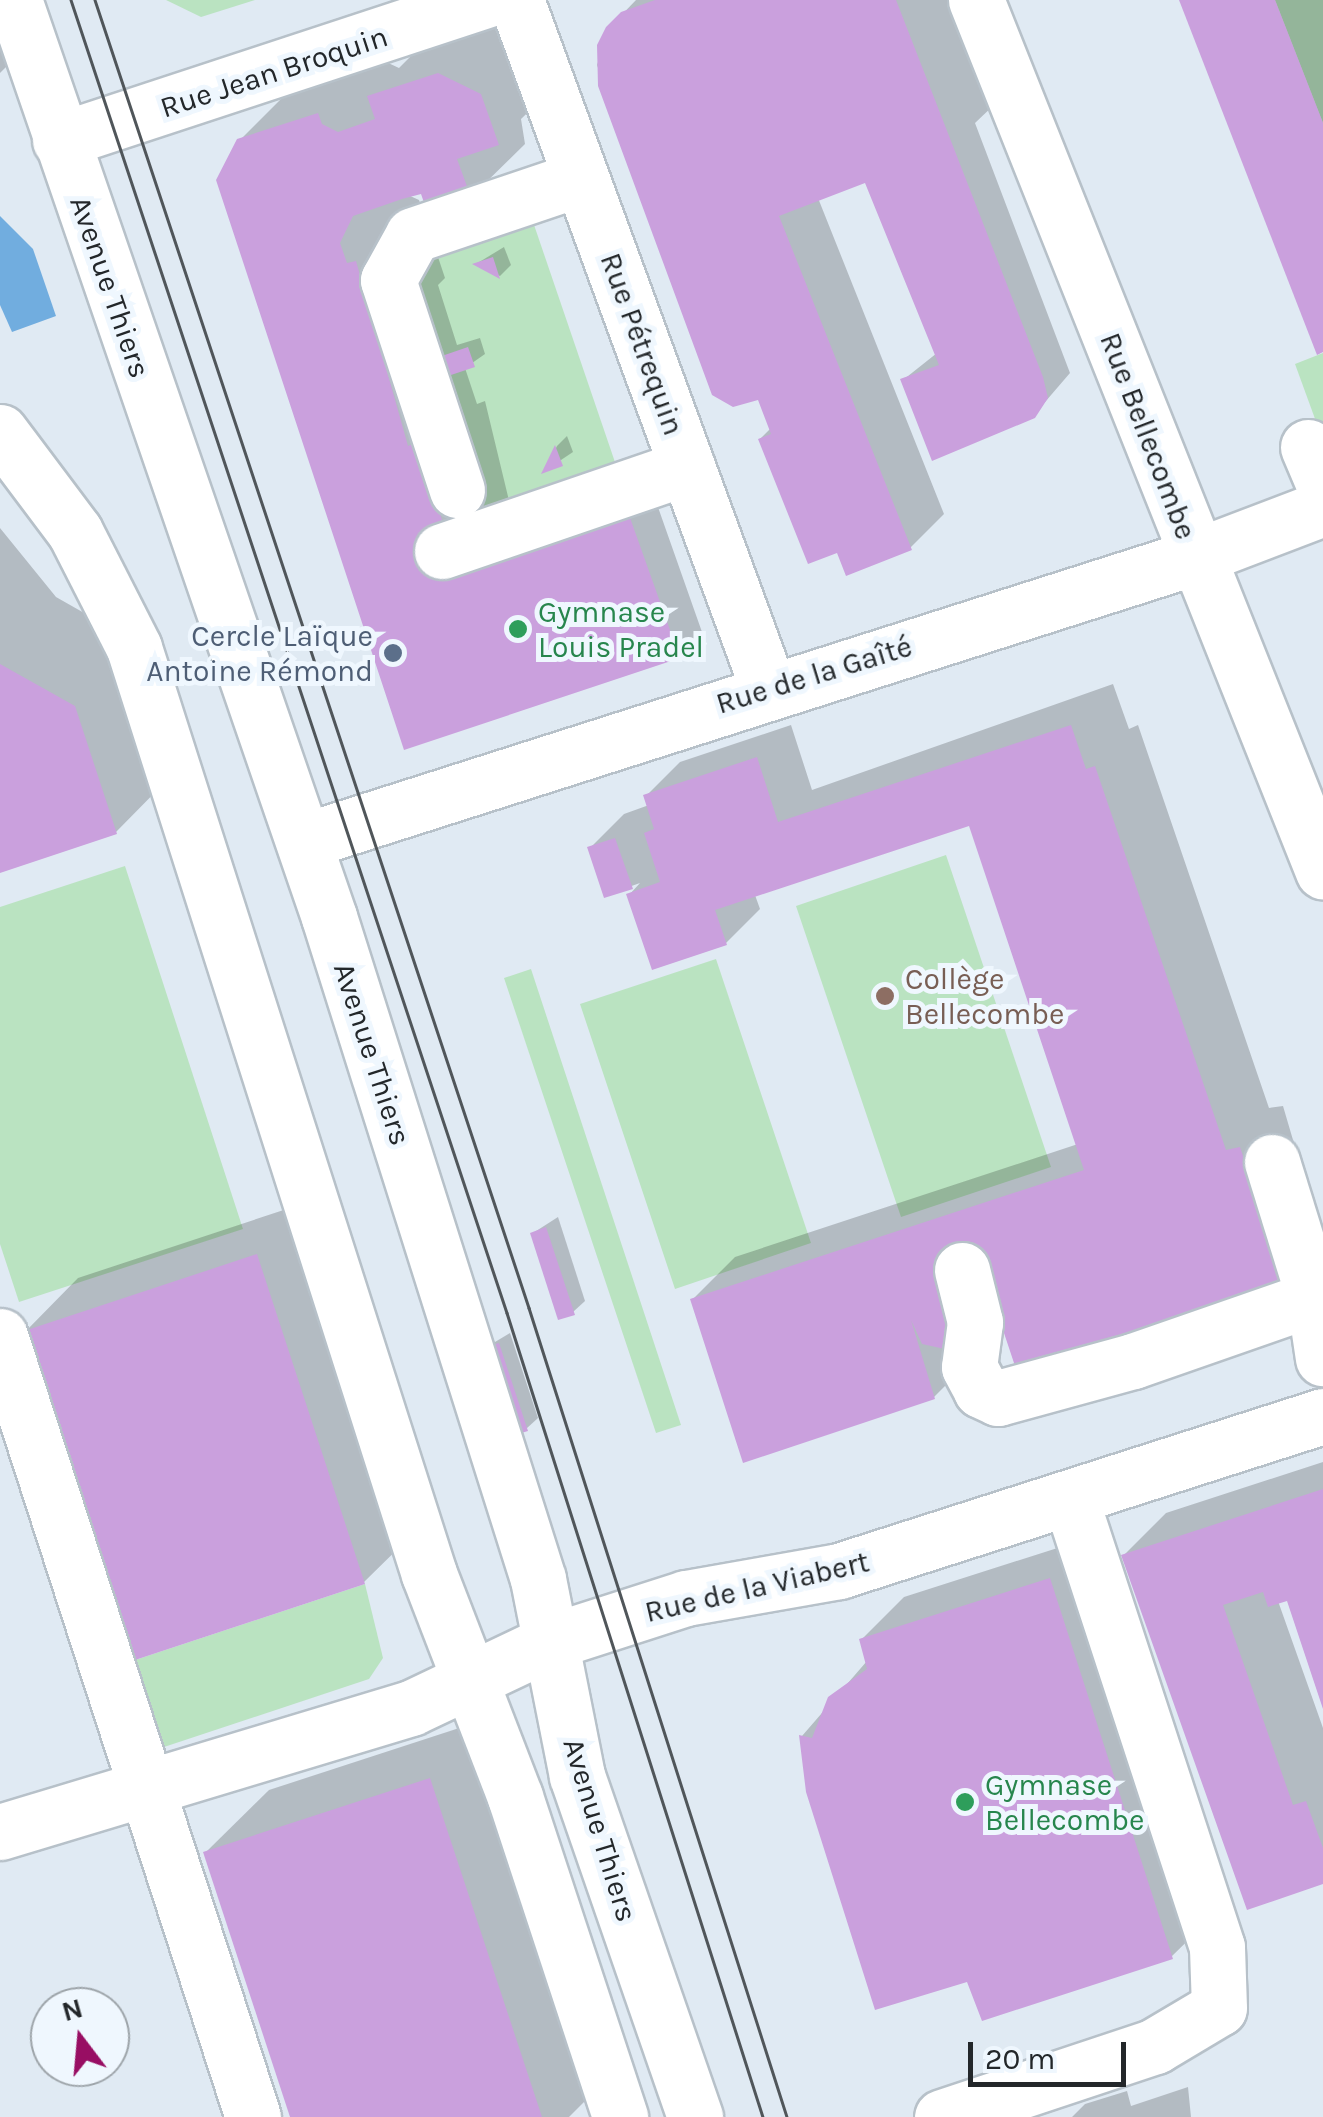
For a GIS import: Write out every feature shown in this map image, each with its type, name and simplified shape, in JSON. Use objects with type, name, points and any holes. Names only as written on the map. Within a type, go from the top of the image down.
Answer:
[{"type":"street","name":"Avenue Thiers","points":[[14,0],[304,841],[538,1579],[577,1776],[695,2117]]},
{"type":"street","name":"Rue Jean Broquin","points":[[60,140],[487,0]]},
{"type":"street","name":"Rue Pétrequin","points":[[516,0],[768,688]]},
{"type":"street","name":"Rue Bellecombe","points":[[976,0],[1323,871]]},
{"type":"street","points":[[457,490],[388,280],[413,236],[581,178]]},
{"type":"street","points":[[0,432],[74,532],[134,648],[429,1574],[620,2117]]},
{"type":"street","points":[[442,551],[687,467]]},
{"type":"street","name":"Rue de la Gaîté","points":[[304,841],[768,688],[1196,556],[1323,508]]},
{"type":"street","points":[[1272,1162],[1314,1298],[1323,1358]]},
{"type":"street","points":[[962,1270],[975,1322],[970,1366],[981,1390],[998,1398],[1133,1361],[1314,1298]]},
{"type":"street","points":[[17,1365],[144,1786],[253,2117]]},
{"type":"street","name":"Rue de la Viabert","points":[[0,1832],[411,1708],[552,1642],[713,1590],[839,1571],[1323,1416]]},
{"type":"street","points":[[942,2117],[1156,2046],[1219,2008],[1218,1946],[1070,1498]]},
{"type":"green space","points":[[166,0],[255,0],[201,17]]},
{"type":"green space","points":[[1275,0],[1323,0],[1323,123]]},
{"type":"green space","points":[[531,216],[617,468],[483,513],[414,296],[439,244]]},
{"type":"green space","points":[[1323,353],[1323,438],[1322,438],[1295,364]]},
{"type":"green space","points":[[946,855],[1051,1167],[901,1217],[796,906]]},
{"type":"green space","points":[[125,866],[243,1229],[19,1302],[0,1244],[0,907]]},
{"type":"green space","points":[[716,959],[811,1243],[675,1289],[580,1004]]},
{"type":"green space","points":[[531,969],[681,1425],[656,1433],[504,978]]},
{"type":"green space","points":[[365,1584],[383,1658],[369,1679],[158,1749],[129,1662]]},
{"type":"water","points":[[0,216],[33,249],[56,316],[12,332],[0,305]]},
{"type":"building","points":[[655,0],[896,0],[1048,398],[1035,418],[932,461],[900,379],[939,365],[865,183],[779,216],[912,550],[846,576],[837,553],[808,564],[758,439],[771,434],[758,400],[733,407],[712,395],[598,86],[597,45],[606,27],[621,12]]},
{"type":"building","points":[[1179,0],[1275,0],[1323,123],[1323,352],[1317,355]]},
{"type":"building","points":[[438,73],[481,94],[499,145],[457,159],[472,200],[428,214],[421,194],[402,199],[353,216],[340,243],[347,263],[356,261],[408,446],[417,442],[444,526],[629,515],[680,658],[404,750],[216,180],[237,139],[318,113],[322,124],[338,132],[375,119],[367,96]]},
{"type":"building","points":[[493,257],[500,279],[472,264]]},
{"type":"building","points":[[468,347],[475,367],[439,379],[433,359]]},
{"type":"building","points":[[555,445],[563,466],[541,474]]},
{"type":"building","points":[[0,664],[75,706],[117,834],[0,873]]},
{"type":"building","points":[[1071,725],[1086,769],[1095,766],[1226,1150],[1240,1147],[1285,1283],[1017,1372],[981,1264],[945,1349],[922,1344],[911,1320],[935,1399],[743,1463],[690,1299],[1084,1170],[969,826],[715,910],[727,945],[652,970],[626,894],[660,882],[644,833],[654,829],[643,795],[757,757],[778,822]]},
{"type":"building","points":[[615,838],[633,889],[604,898],[587,847]]},
{"type":"building","points":[[546,1227],[575,1315],[558,1320],[530,1233]]},
{"type":"building","points":[[257,1254],[365,1584],[129,1662],[84,1525],[91,1523],[21,1332]]},
{"type":"building","points":[[499,1343],[528,1431],[511,1436],[482,1348]]},
{"type":"building","points":[[1323,1489],[1323,1709],[1287,1601],[1268,1607],[1263,1592],[1223,1605],[1293,1805],[1306,1801],[1323,1848],[1323,1884],[1247,1910],[1121,1555]]},
{"type":"building","name":"Gymnase Bellecombe","points":[[1050,1578],[1173,1959],[982,2021],[967,1982],[875,2010],[806,1792],[799,1735],[812,1738],[828,1697],[867,1669],[859,1639]]},
{"type":"building","points":[[430,1778],[542,2117],[290,2117],[203,1852]]},
{"type":"tram line","points":[[71,0],[507,1313],[763,2117]]},
{"type":"tram line","points":[[95,0],[529,1308],[787,2117]]},
{"type":"place","name":"Gymnase Louis Pradel","points":[[518,629]]},
{"type":"place","name":"Cercle Laïque Antoine Rémond","points":[[393,653]]},
{"type":"place","name":"Collège Bellecombe","points":[[885,996]]},
{"type":"place","name":"Gymnase Bellecombe","points":[[965,1802]]}]
